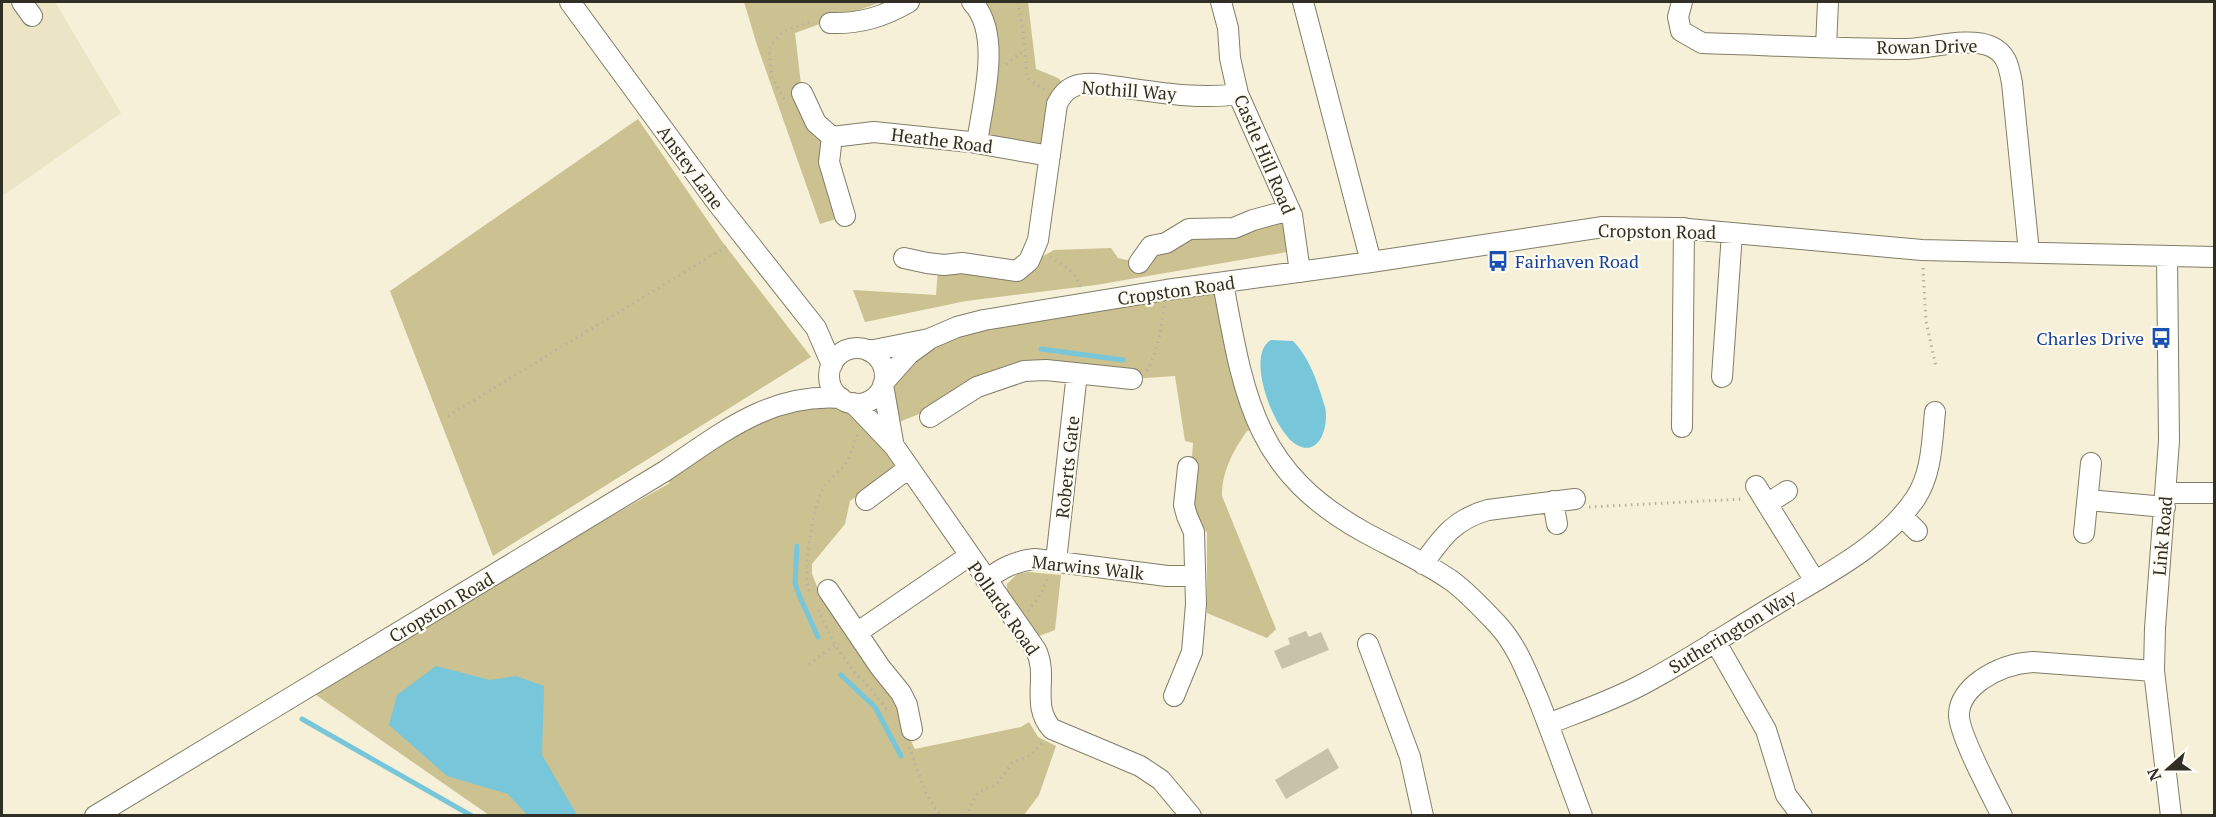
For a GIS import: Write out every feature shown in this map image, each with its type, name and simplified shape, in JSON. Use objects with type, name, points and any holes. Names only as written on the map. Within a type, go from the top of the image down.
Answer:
[{"type":"street","name":"Anstey Lane","points":[[570,2],[743,236],[816,328],[830,370]]},
{"type":"street","points":[[823,20],[848,24],[868,21],[909,2]]},
{"type":"street","points":[[972,2],[987,27],[989,52],[977,143]]},
{"type":"street","name":"Castle Hill Road","points":[[1221,2],[1228,28],[1230,58],[1238,94],[1290,210],[1300,272]]},
{"type":"street","points":[[1303,2],[1371,262]]},
{"type":"street","name":"Rowan Drive","points":[[1682,2],[1678,17],[1681,31],[1702,43],[1919,48],[1970,43],[1989,46],[2001,52],[2008,63],[2012,83],[2029,252]]},
{"type":"street","points":[[1826,47],[1828,2]]},
{"type":"street","name":"Nothill Way","points":[[1038,240],[1057,104],[1068,88],[1079,84],[1199,96],[1221,97],[1238,94]]},
{"type":"street","points":[[795,99],[832,137],[829,162],[845,216]]},
{"type":"street","name":"Heathe Road","points":[[832,137],[874,132],[977,143],[1050,156]]},
{"type":"street","points":[[1139,263],[1151,246],[1167,249],[1189,229],[1234,228],[1252,220],[1290,210]]},
{"type":"street","name":"Cropston Road","points":[[788,401],[820,397],[862,403],[872,400],[909,354],[929,339],[957,327],[984,321],[1166,290],[1603,227],[1684,228],[1922,250],[2214,257]]},
{"type":"street","points":[[1682,427],[1684,228]]},
{"type":"street","points":[[1722,376],[1732,233]]},
{"type":"street","points":[[904,258],[925,270],[962,263],[1017,271],[1029,261],[1038,240]]},
{"type":"street","name":"Link Road","points":[[2166,256],[2169,441],[2155,628],[2154,671],[2170,816]]},
{"type":"street","points":[[1222,283],[1244,388],[1260,429],[1277,459],[1315,499],[1336,515],[1452,582],[1499,626],[1516,649],[1548,724],[1582,816]]},
{"type":"street","name":"Anstey Lane","points":[[816,328],[861,350]]},
{"type":"street","name":"Cropston Road","points":[[94,816],[665,471],[731,427],[788,401],[830,370],[837,357],[844,351],[929,339]]},
{"type":"street","points":[[861,350],[882,364],[884,383]]},
{"type":"street","points":[[830,370],[831,384],[847,401]]},
{"type":"street","points":[[930,417],[977,387],[1024,371],[1046,370],[1132,380]]},
{"type":"street","name":"Roberts Gate","points":[[1052,560],[1077,373]]},
{"type":"street","name":"Pollards Road","points":[[884,383],[894,446]]},
{"type":"street","name":"Pollards Road","points":[[847,401],[894,446],[1036,650],[1041,662],[1041,712],[1045,722],[1052,729]]},
{"type":"street","name":"Sutherington Way","points":[[1548,724],[1645,683],[1815,581],[1888,531],[1916,498],[1925,480],[1931,456],[1935,412]]},
{"type":"street","points":[[2084,533],[2091,463]]},
{"type":"street","points":[[1174,696],[1192,652],[1196,604],[1196,547],[1194,532],[1184,505],[1188,467]]},
{"type":"street","points":[[866,500],[909,468]]},
{"type":"street","points":[[1787,491],[1762,496],[1815,581]]},
{"type":"street","points":[[2088,500],[2165,500],[2214,493]]},
{"type":"street","points":[[1423,564],[1442,537],[1454,526],[1474,514],[1488,510],[1575,499]]},
{"type":"street","points":[[1554,501],[1557,524]]},
{"type":"street","points":[[1902,516],[1917,531]]},
{"type":"street","points":[[858,632],[969,556]]},
{"type":"street","name":"Marwins Walk","points":[[986,580],[1006,566],[1035,558],[1167,576],[1195,576]]},
{"type":"street","points":[[828,590],[901,693],[907,705],[912,730]]},
{"type":"street","points":[[1715,641],[1766,730],[1786,795],[1802,816]]},
{"type":"street","points":[[1368,644],[1410,758],[1423,816]]},
{"type":"street","points":[[2001,816],[1961,730],[1958,714],[1963,699],[1972,686],[1990,674],[2020,663],[2154,671]]},
{"type":"street","points":[[1052,729],[1140,766],[1161,780],[1191,816]]},
{"type":"path","points":[[1018,2],[1027,78],[1045,91],[1061,96]]},
{"type":"path","points":[[795,99],[772,77],[769,50],[786,30],[823,20]]},
{"type":"path","points":[[448,416],[743,236]]},
{"type":"path","points":[[1038,240],[1046,255],[1074,274],[1083,304]]},
{"type":"path","points":[[1922,250],[1926,321],[1936,367]]},
{"type":"path","points":[[1132,380],[1147,371],[1155,354],[1161,335],[1166,290]]},
{"type":"path","points":[[1575,499],[1586,507],[1762,496]]},
{"type":"path","points":[[1014,621],[1035,605],[1042,593],[1052,560]]},
{"type":"path","points":[[809,664],[835,645]]},
{"type":"path","points":[[966,816],[976,795],[996,785],[1012,763],[1031,755],[1052,729]]},
{"type":"shaded area","points":[[2,2],[55,2],[121,113],[2,196]]},
{"type":"shaded area","points":[[744,2],[881,2],[795,33],[802,93],[832,137],[845,216],[820,224]]},
{"type":"shaded area","points":[[982,2],[1028,2],[1036,69],[1058,78],[1068,88],[1046,155],[982,139]]},
{"type":"shaded area","points":[[638,119],[721,240],[811,357],[493,556],[390,291]]},
{"type":"shaded area","points":[[1282,212],[1287,252],[1096,285],[966,301],[865,322],[853,290],[936,295],[938,270],[1017,271],[1054,250],[1111,248],[1118,258],[1139,263],[1151,246]]},
{"type":"shaded area","points":[[1223,283],[1260,429],[1247,431],[1237,446],[1226,470],[1222,496],[1276,629],[1267,638],[1207,613],[1207,533],[1193,506],[1197,461],[1192,457],[1193,443],[1185,441],[1175,376],[1132,379],[1046,370],[1046,360],[1029,362],[929,410],[889,426],[884,382],[929,339]]},
{"type":"shaded area","points":[[841,398],[894,446],[896,469],[850,501],[845,524],[812,564],[812,574],[818,589],[829,609],[895,694],[906,731],[915,749],[1021,727],[1029,722],[1038,737],[1056,746],[1039,795],[1024,815],[489,815],[306,688],[670,483],[664,476],[731,427]]},
{"type":"shaded area","points":[[1028,572],[1061,575],[1055,630],[1039,636],[1007,591],[1007,584],[1017,574]]},
{"type":"water","points":[[1271,340],[1293,341],[1309,363],[1316,380],[1325,407],[1326,422],[1322,437],[1312,447],[1305,448],[1297,445],[1288,438],[1272,411],[1262,377],[1261,361],[1263,348]]},
{"type":"water","points":[[436,666],[490,680],[516,676],[544,686],[542,755],[577,815],[527,815],[508,794],[447,776],[389,725],[397,695]]},
{"type":"building","points":[[1306,631],[1309,637],[1321,632],[1329,650],[1282,669],[1274,651],[1290,644],[1288,638]]},
{"type":"building","points":[[1328,748],[1339,768],[1286,799],[1275,780]]},
{"type":"waterway","points":[[1041,349],[1123,360]]},
{"type":"waterway","points":[[797,546],[795,583],[818,637]]},
{"type":"waterway","points":[[841,675],[875,707],[901,756]]},
{"type":"waterway","points":[[302,719],[472,816]]},
{"type":"place","name":"Fairhaven Road","points":[[1498,261]]},
{"type":"place","name":"Charles Drive","points":[[2161,338]]}]
